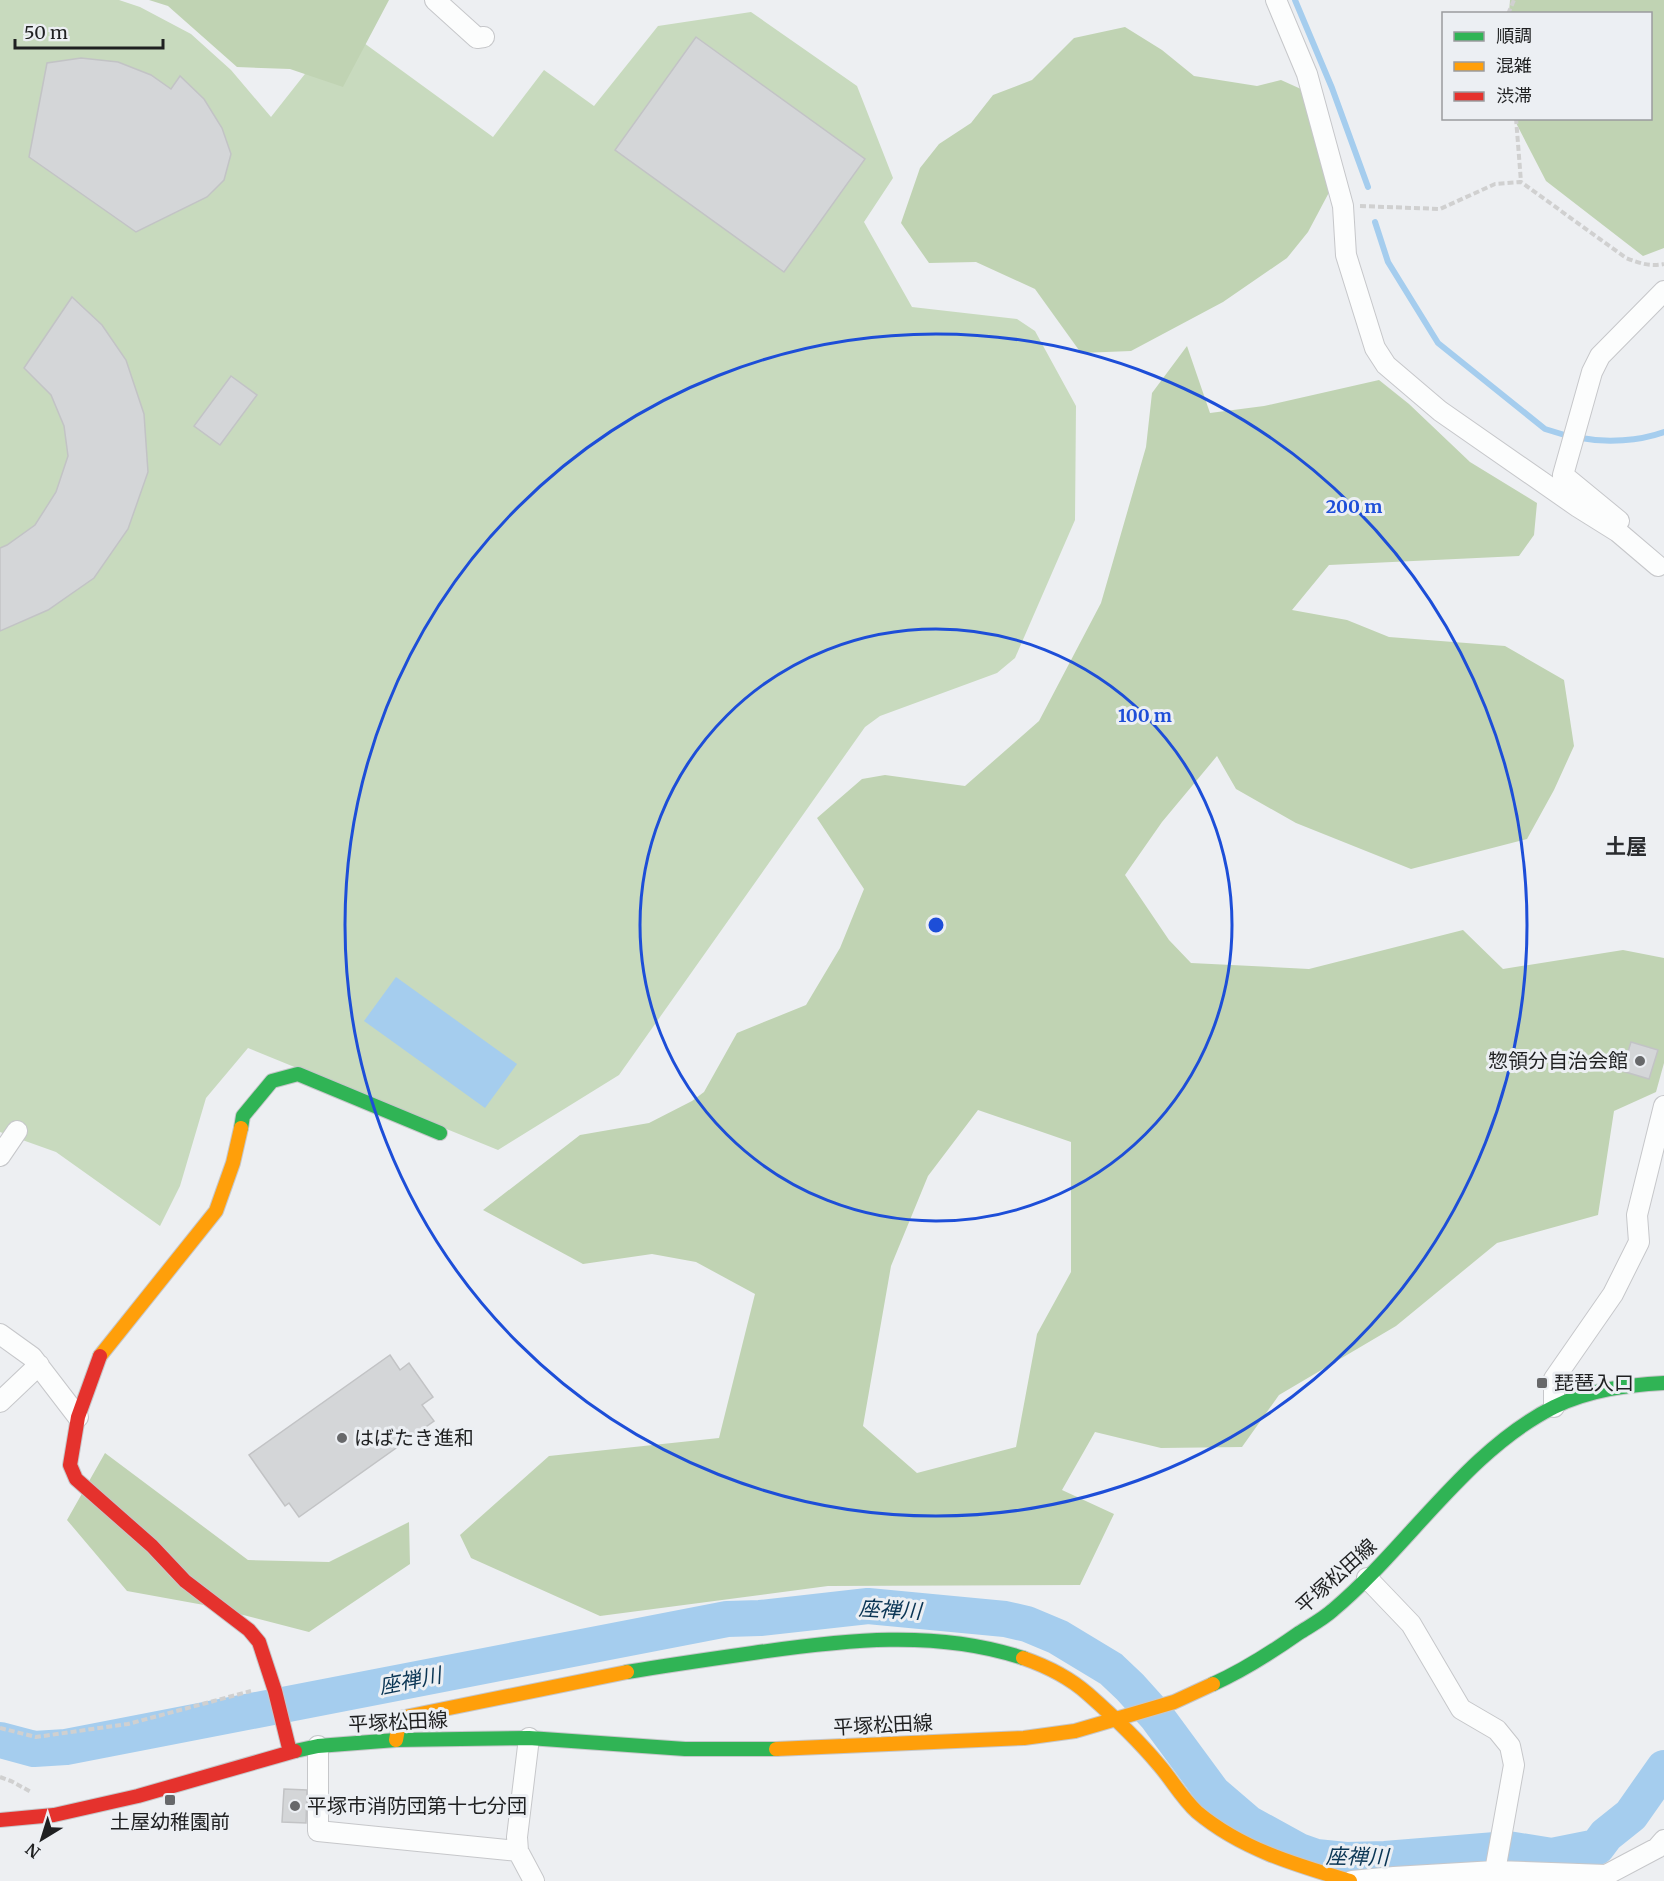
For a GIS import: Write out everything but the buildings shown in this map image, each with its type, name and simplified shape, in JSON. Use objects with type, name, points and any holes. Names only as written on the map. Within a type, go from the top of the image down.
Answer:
[{"type":"street","points":[[435,0],[477,38],[484,37]]},
{"type":"street","points":[[1276,0],[1307,74],[1343,206],[1346,255],[1375,348],[1386,365],[1440,411],[1578,507],[1618,532],[1661,571]]},
{"type":"street","points":[[1661,571],[1644,541],[1563,475],[1592,372],[1600,356],[1664,291]]},
{"type":"street","points":[[290,1752],[274,1688],[259,1642],[249,1630],[185,1581],[152,1546],[76,1479],[70,1465],[78,1418],[100,1356],[216,1211],[233,1163],[243,1116],[272,1082],[298,1074],[440,1133]]},
{"type":"street","points":[[1554,1407],[1554,1379],[1613,1294],[1639,1242],[1637,1215],[1664,1106]]},
{"type":"street","points":[[0,1156],[17,1131]]},
{"type":"street","points":[[0,1334],[32,1357],[78,1418]]},
{"type":"street","points":[[0,1402],[39,1365]]},
{"type":"street","name":"平塚松田線","points":[[0,1820],[54,1815],[127,1798],[318,1746],[396,1740],[529,1738],[685,1749],[797,1749],[1024,1738],[1075,1731],[1118,1720],[1174,1702],[1233,1675],[1275,1650],[1332,1611],[1367,1578],[1481,1459],[1514,1431],[1554,1407],[1583,1396],[1627,1384],[1664,1383]]},
{"type":"street","points":[[1367,1578],[1411,1624],[1461,1709],[1497,1730],[1510,1746],[1514,1765],[1495,1871]]},
{"type":"street","points":[[396,1740],[400,1718],[643,1668],[786,1648],[882,1638],[958,1643],[1010,1653],[1047,1667],[1078,1686],[1118,1720],[1158,1764],[1194,1809],[1226,1833],[1277,1859],[1351,1881],[1394,1876],[1495,1871],[1607,1878],[1657,1848],[1664,1840]]},
{"type":"street","points":[[529,1738],[517,1838],[518,1851],[534,1881]]},
{"type":"street","points":[[318,1746],[318,1831],[518,1851]]},
{"type":"path","points":[[1516,120],[1521,182]]},
{"type":"path","points":[[1343,206],[1440,209],[1495,184],[1521,182],[1626,258],[1656,266],[1664,264]]},
{"type":"path","points":[[0,1728],[36,1737],[128,1724],[274,1688]]},
{"type":"green space","points":[[0,0],[119,0],[140,7],[191,34],[231,70],[271,117],[342,27],[493,137],[544,70],[594,106],[658,26],[751,12],[857,86],[893,178],[864,222],[912,307],[1017,319],[1035,331],[1076,406],[1075,520],[1015,658],[997,673],[880,716],[865,727],[619,1075],[498,1150],[248,1048],[206,1098],[180,1186],[160,1226],[56,1152],[0,1132]]},
{"type":"green space","points":[[149,0],[389,0],[343,87],[290,69],[237,67],[168,6]]},
{"type":"green space","points":[[1510,0],[1664,0],[1664,248],[1643,256],[1546,181],[1515,120],[1652,120],[1652,12],[1509,12]]},
{"type":"green space","points":[[1125,27],[1162,50],[1194,76],[1257,86],[1281,80],[1312,94],[1334,183],[1308,232],[1287,258],[1223,302],[1131,351],[1081,353],[1035,289],[976,262],[929,263],[901,223],[920,168],[939,144],[971,123],[993,95],[1032,80],[1074,38]]},
{"type":"green space","points":[[1187,346],[1210,413],[1264,406],[1379,380],[1409,404],[1470,462],[1537,503],[1534,535],[1519,556],[1329,565],[1292,610],[1347,620],[1389,637],[1505,646],[1564,680],[1574,746],[1554,790],[1527,839],[1411,869],[1296,823],[1236,789],[1217,756],[1162,822],[1125,875],[1169,940],[1191,963],[1309,969],[1463,930],[1503,969],[1623,950],[1664,958],[1664,1063],[1656,1092],[1614,1111],[1598,1215],[1497,1243],[1396,1326],[1279,1395],[1242,1447],[1161,1448],[1095,1432],[1062,1490],[1114,1514],[1080,1585],[828,1586],[600,1616],[471,1558],[460,1535],[549,1456],[719,1438],[755,1294],[696,1262],[652,1254],[583,1264],[483,1210],[580,1135],[649,1123],[692,1101],[704,1092],[737,1033],[806,1005],[840,948],[864,889],[817,818],[862,779],[885,775],[965,786],[1039,721],[1101,603],[1146,447],[1152,393]],"holes":[[[978,1110],[1071,1142],[1071,1272],[1037,1334],[1016,1447],[917,1473],[863,1426],[891,1266],[928,1176]]]},
{"type":"green space","points":[[105,1453],[248,1560],[329,1562],[409,1522],[410,1564],[309,1632],[204,1605],[127,1591],[67,1520]]},
{"type":"water","points":[[396,977],[517,1064],[485,1108],[364,1021]]},
{"type":"waterway","points":[[1295,0],[1332,88],[1368,187]]},
{"type":"waterway","points":[[1375,222],[1388,262],[1438,343],[1545,429],[1568,436]]},
{"type":"waterway","points":[[1581,438],[1623,440],[1664,432]]},
{"type":"waterway","name":"座禅川","points":[[0,1740],[34,1749],[66,1747],[727,1619],[760,1618],[868,1606],[1005,1619],[1027,1624],[1058,1637],[1111,1669],[1130,1687],[1157,1717],[1213,1793],[1248,1823],[1299,1851],[1316,1857],[1346,1860],[1385,1859],[1508,1849],[1552,1856],[1597,1847],[1606,1835],[1631,1815],[1664,1768]]},
{"type":"traffic: fast","points":[[241,1128],[243,1116],[272,1081],[298,1074],[440,1133]]},
{"type":"traffic: fast","points":[[1213,1684],[1258,1660],[1329,1613],[1387,1558],[1465,1474],[1493,1448],[1523,1426],[1554,1407],[1580,1396],[1622,1387],[1664,1383]]},
{"type":"traffic: fast","points":[[627,1672],[787,1648],[855,1641],[923,1640],[957,1643],[1023,1658]]},
{"type":"traffic: fast","points":[[295,1751],[318,1746],[396,1740],[529,1738],[685,1749],[776,1749]]},
{"type":"traffic: slow","points":[[100,1356],[216,1211],[233,1163],[241,1128]]},
{"type":"traffic: slow","points":[[1023,1658],[1057,1673],[1088,1694],[1143,1746],[1192,1807],[1214,1825],[1270,1854],[1350,1881]]},
{"type":"traffic: slow","points":[[396,1740],[400,1718],[627,1672]]},
{"type":"traffic: slow","points":[[776,1749],[1024,1738],[1075,1731],[1174,1702],[1213,1684]]},
{"type":"traffic: jam","points":[[100,1356],[78,1417],[70,1465],[76,1479],[152,1546],[185,1581],[249,1630],[259,1642],[275,1691],[290,1752]]},
{"type":"traffic: jam","points":[[0,1820],[54,1815],[138,1796],[295,1751]]},
{"type":"place","name":"惣領分自治会館","points":[[1640,1061]]},
{"type":"place","name":"琵琶入口","points":[[1542,1383]]},
{"type":"place","name":"はばたき進和","points":[[342,1438]]},
{"type":"place","name":"土屋幼稚園前","points":[[170,1800]]},
{"type":"place","name":"平塚市消防団第十七分団","points":[[295,1806]]},
{"type":"district","name":"土屋","points":[[1626,847]]}]
